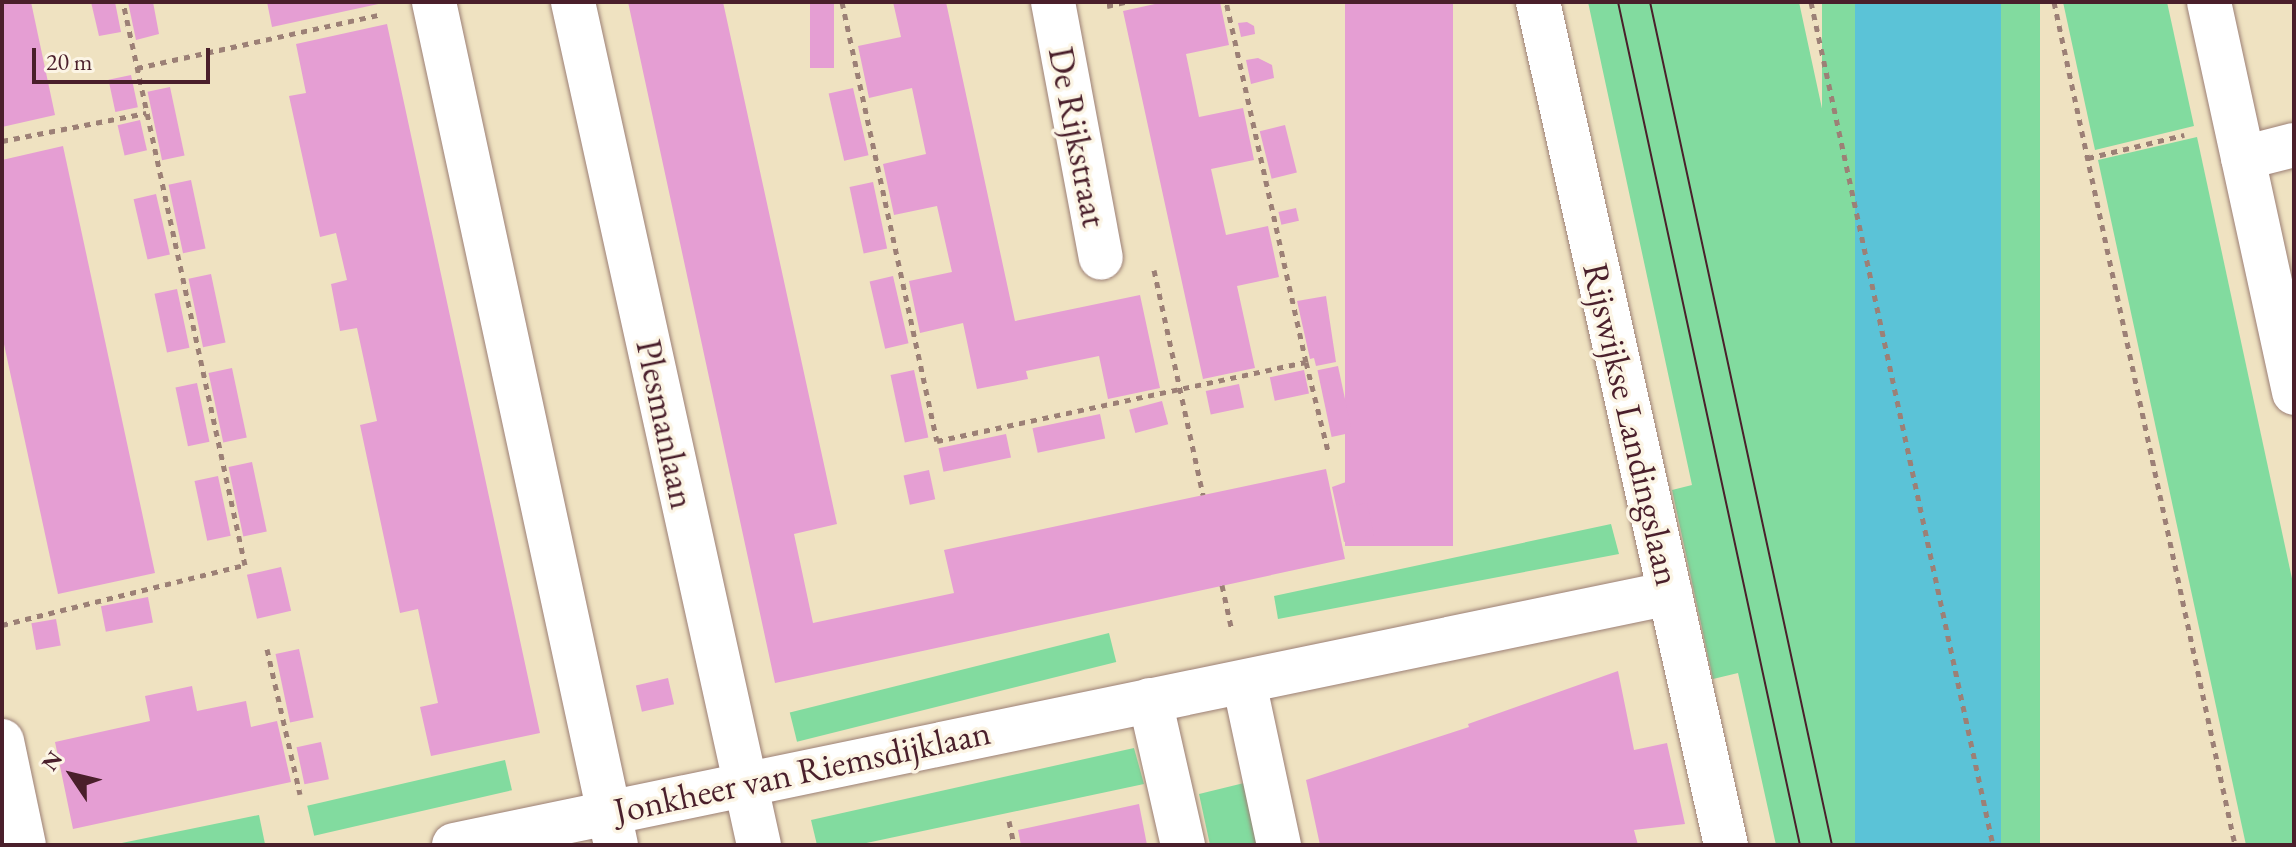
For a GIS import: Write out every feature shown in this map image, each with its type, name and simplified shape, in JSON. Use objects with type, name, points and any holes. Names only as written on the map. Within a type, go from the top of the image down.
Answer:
[{"type":"street","points":[[434,2],[612,828]]},
{"type":"street","name":"Plesmanlaan","points":[[573,2],[759,845]]},
{"type":"street","name":"De Rijkstraat","points":[[1053,2],[1101,258]]},
{"type":"street","name":"Rijswijkse Landingslaan","points":[[1538,2],[1726,845]]},
{"type":"street","points":[[2209,2],[2294,393]]},
{"type":"street","points":[[2239,140],[2294,145]]},
{"type":"street","name":"Jonkheer van Riemsdijklaan","points":[[454,845],[612,828],[745,783],[1670,593]]},
{"type":"street","points":[[1244,682],[1279,845]]},
{"type":"street","points":[[1150,700],[1183,845]]},
{"type":"street","points":[[2,741],[24,845]]},
{"type":"path","points":[[2,625],[245,565],[123,2]]},
{"type":"path","points":[[137,68],[434,2]]},
{"type":"path","points":[[1811,2],[1993,845]]},
{"type":"path","points":[[2054,2],[2235,845]]},
{"type":"path","points":[[2,141],[146,113]]},
{"type":"path","points":[[2088,158],[2239,140]]},
{"type":"path","name":"De Rijkstraat","points":[[1101,258],[1149,248],[1203,495]]},
{"type":"path","points":[[1306,362],[1328,451]]},
{"type":"path","points":[[267,649],[300,794]]},
{"type":"path","points":[[1009,821],[1014,845]]},
{"type":"green space","points":[[1588,2],[1799,2],[1981,845],[1776,845],[1738,673],[1713,679],[1672,490],[1692,485]]},
{"type":"green space","points":[[1822,2],[1855,2],[1855,845],[1822,845]]},
{"type":"green space","points":[[2001,2],[2040,2],[2040,845],[2001,845]]},
{"type":"green space","points":[[2063,2],[2167,2],[2194,126],[2095,150]]},
{"type":"green space","points":[[2197,137],[2294,588],[2294,845],[2246,845],[2098,160]]},
{"type":"green space","points":[[1611,524],[1619,554],[1278,619],[1274,596]]},
{"type":"green space","points":[[1109,633],[1116,662],[797,742],[790,713]]},
{"type":"green space","points":[[1134,748],[1144,784],[857,845],[817,845],[811,820]]},
{"type":"green space","points":[[505,760],[512,790],[314,836],[307,806]]},
{"type":"green space","points":[[1244,783],[1258,845],[1210,845],[1199,794]]},
{"type":"green space","points":[[259,815],[265,844],[112,845]]},
{"type":"water","points":[[1855,2],[2001,2],[2001,845],[1855,845]]},
{"type":"building","points":[[2,2],[31,2],[55,115],[2,127]]},
{"type":"building","points":[[91,2],[115,2],[121,32],[99,36]]},
{"type":"building","points":[[128,2],[153,2],[159,34],[136,40]]},
{"type":"building","points":[[267,2],[382,2],[383,3],[272,27]]},
{"type":"building","points":[[628,2],[723,2],[837,524],[794,534],[813,623],[954,593],[944,550],[1326,469],[1345,559],[775,683]]},
{"type":"building","points":[[810,2],[834,2],[834,68],[810,68]]},
{"type":"building","points":[[893,2],[946,2],[1015,321],[1140,295],[1160,388],[1108,399],[1099,356],[1026,371],[1028,379],[977,389],[963,323],[920,333],[909,281],[952,272],[937,206],[894,215],[883,164],[926,154],[912,88],[869,98],[858,46],[901,37]]},
{"type":"building","points":[[1164,2],[1220,2],[1229,45],[1186,54],[1199,117],[1243,108],[1254,160],[1211,169],[1226,235],[1268,226],[1279,277],[1237,286],[1255,368],[1203,379],[1123,11]]},
{"type":"building","points":[[1345,2],[1453,2],[1453,546],[1345,546]]},
{"type":"building","points":[[1247,22],[1254,26],[1255,34],[1241,37],[1238,23]]},
{"type":"building","points":[[387,24],[540,733],[431,756],[420,707],[438,703],[418,609],[400,613],[360,425],[377,421],[357,328],[340,331],[331,284],[347,280],[336,233],[320,237],[289,96],[306,93],[296,44]]},
{"type":"building","points":[[1258,58],[1272,65],[1274,78],[1251,84],[1246,60]]},
{"type":"building","points":[[131,75],[138,107],[115,112],[109,80]]},
{"type":"building","points":[[170,87],[185,155],[162,160],[148,92]]},
{"type":"building","points":[[853,88],[869,155],[844,161],[829,94]]},
{"type":"building","points":[[140,120],[147,150],[125,155],[118,125]]},
{"type":"building","points":[[1285,125],[1297,173],[1272,179],[1260,131]]},
{"type":"building","points":[[63,146],[155,573],[58,594],[2,335],[2,160]]},
{"type":"building","points":[[191,180],[206,248],[183,253],[169,185]]},
{"type":"building","points":[[873,182],[887,249],[864,254],[850,187]]},
{"type":"building","points":[[156,194],[170,254],[148,260],[134,199]]},
{"type":"building","points":[[1296,208],[1299,221],[1281,225],[1278,212]]},
{"type":"building","points":[[211,274],[226,342],[203,347],[189,279]]},
{"type":"building","points":[[893,276],[909,343],[885,349],[870,281]]},
{"type":"building","points":[[177,289],[189,348],[167,352],[155,294]]},
{"type":"building","points":[[1326,296],[1336,362],[1316,366],[1314,358],[1310,359],[1297,301]]},
{"type":"building","points":[[1338,366],[1352,433],[1332,437],[1317,370]]},
{"type":"building","points":[[232,368],[247,437],[223,442],[209,373]]},
{"type":"building","points":[[914,370],[928,437],[905,442],[891,375]]},
{"type":"building","points":[[1304,370],[1309,393],[1275,401],[1270,377]]},
{"type":"building","points":[[197,383],[209,442],[188,446],[175,388]]},
{"type":"building","points":[[1239,384],[1244,407],[1211,415],[1206,391]]},
{"type":"building","points":[[1162,401],[1168,424],[1135,433],[1129,410]]},
{"type":"building","points":[[1100,414],[1105,438],[1038,453],[1033,428]]},
{"type":"building","points":[[1006,434],[1011,457],[943,472],[939,448]]},
{"type":"building","points":[[252,462],[267,531],[243,536],[229,467]]},
{"type":"building","points":[[929,470],[935,499],[910,505],[904,475]]},
{"type":"building","points":[[218,476],[231,536],[207,541],[195,481]]},
{"type":"building","points":[[1346,482],[1351,506],[1367,503],[1374,535],[1344,542],[1332,487]]},
{"type":"building","points":[[281,567],[291,611],[257,619],[247,575]]},
{"type":"building","points":[[148,597],[153,623],[106,632],[101,606]]},
{"type":"building","points":[[56,619],[61,646],[36,650],[31,623]]},
{"type":"building","points":[[299,649],[314,717],[290,722],[276,654]]},
{"type":"building","points":[[1618,671],[1634,750],[1667,743],[1685,824],[1634,830],[1638,845],[1320,845],[1306,780],[1469,727],[1468,724]]},
{"type":"building","points":[[668,678],[674,704],[642,712],[636,685]]},
{"type":"building","points":[[192,686],[197,711],[246,701],[251,727],[277,721],[291,782],[73,829],[55,742],[150,721],[145,696]]},
{"type":"building","points":[[321,742],[329,779],[304,784],[297,747]]},
{"type":"building","points":[[1139,804],[1147,845],[1021,845],[1018,830]]},
{"type":"tram line","points":[[1618,2],[1800,845]]},
{"type":"tram line","points":[[1650,2],[1832,845]]}]
